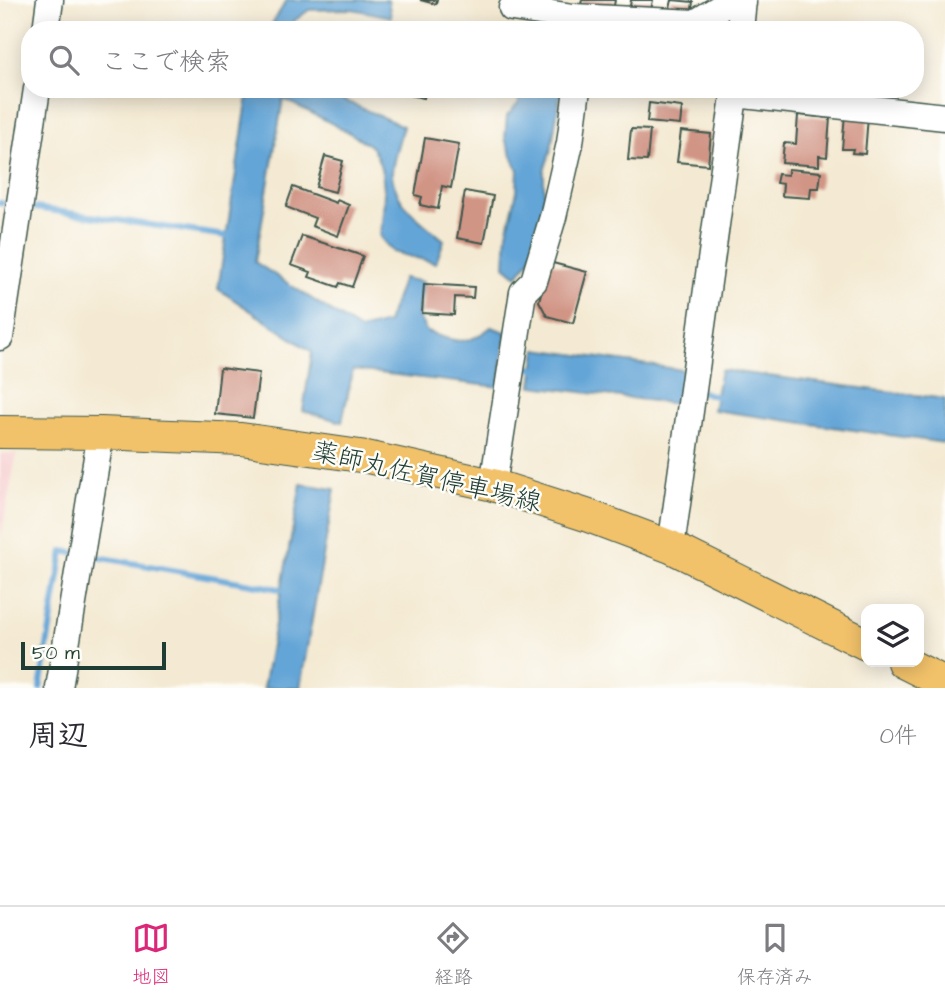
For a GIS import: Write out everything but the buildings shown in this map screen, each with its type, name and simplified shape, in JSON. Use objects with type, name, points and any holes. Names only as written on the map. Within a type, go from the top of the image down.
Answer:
[{"type":"main road","name":"薬師丸佐賀停車場線","points":[[0,432],[241,439],[367,457],[493,485],[586,515],[671,547],[861,642]]},
{"type":"main road","points":[[912,667],[945,683]]},
{"type":"street","points":[[47,21],[50,0]]},
{"type":"street","points":[[698,21],[726,4],[743,2],[741,21]]},
{"type":"street","points":[[512,8],[574,21]]},
{"type":"street","points":[[0,337],[36,98]]},
{"type":"street","points":[[493,485],[523,292],[534,281],[553,217],[570,143],[576,98]]},
{"type":"street","points":[[671,547],[734,98]]},
{"type":"street","points":[[785,98],[945,117]]},
{"type":"street","points":[[59,688],[101,433]]},
{"type":"shaded area","points":[[17,453],[0,540],[0,454]]},
{"type":"water","points":[[287,0],[388,0],[391,17],[352,9],[309,10],[294,21],[274,21]]},
{"type":"water","points":[[248,98],[339,98],[403,126],[392,176],[405,205],[444,240],[436,263],[393,252],[380,237],[384,203],[383,180],[372,148],[283,99],[255,262],[360,330],[387,323],[403,278],[423,282],[418,316],[427,332],[460,341],[474,338],[491,327],[506,332],[499,387],[353,370],[342,422],[303,411],[312,352],[218,289]]},
{"type":"water","points":[[518,98],[560,98],[551,150],[544,171],[541,221],[530,260],[517,276],[505,266],[507,233],[517,191],[518,170],[505,139],[507,116],[519,103]]},
{"type":"water","points":[[537,349],[691,371],[685,405],[532,386]]},
{"type":"water","points":[[721,370],[945,399],[945,443],[713,410]]},
{"type":"water","points":[[301,484],[335,489],[300,688],[263,688]]},
{"type":"waterway","points":[[35,208],[226,236]]},
{"type":"waterway","points":[[518,365],[534,369]]},
{"type":"waterway","points":[[700,391],[717,397]]},
{"type":"waterway","points":[[40,688],[63,551],[74,553]]},
{"type":"waterway","points":[[92,556],[280,589]]}]
